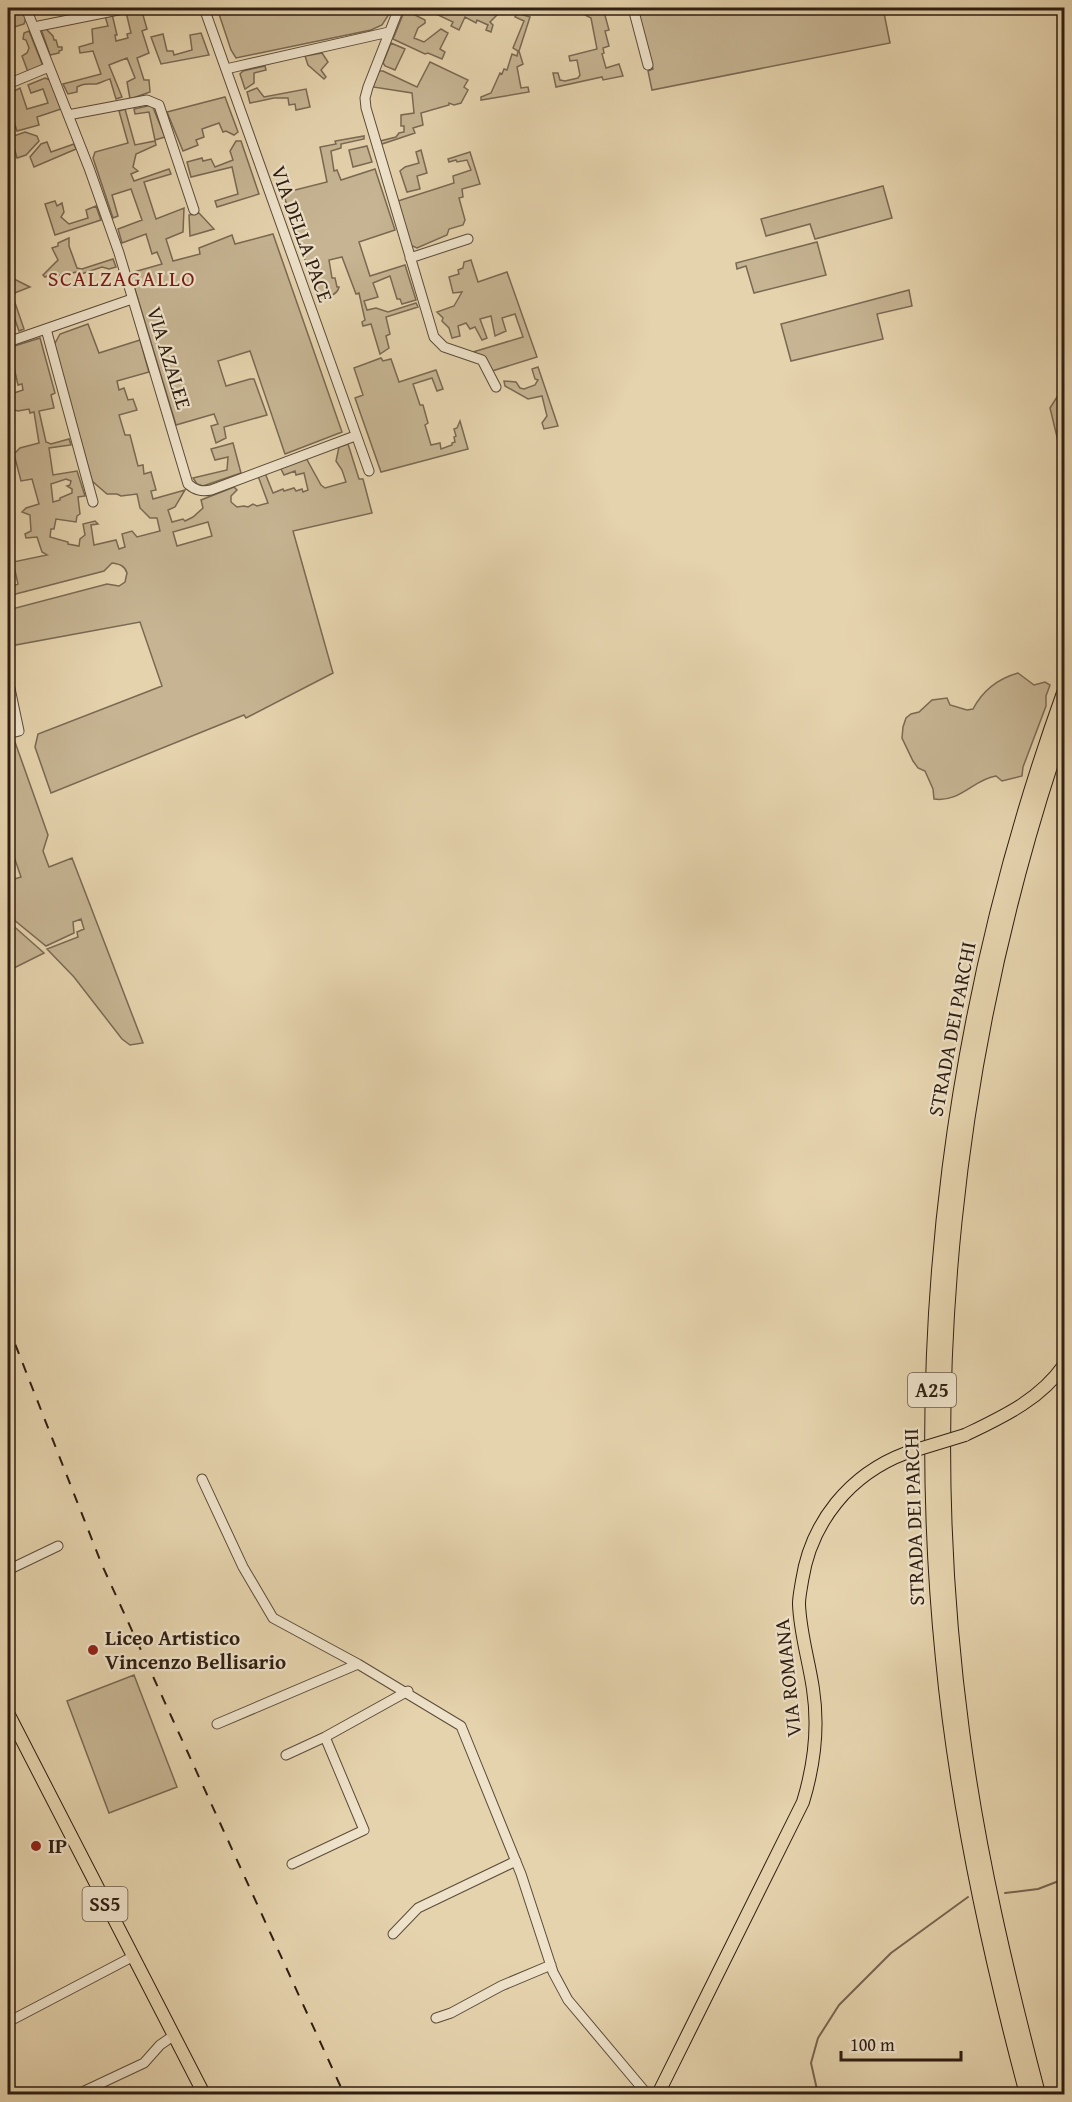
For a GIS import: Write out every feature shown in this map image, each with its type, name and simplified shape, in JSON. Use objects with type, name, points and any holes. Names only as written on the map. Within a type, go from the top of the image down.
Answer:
[{"type":"highway","name":"STRADA DEI PARCHI","points":[[1027,2094],[984,1917],[952,1740],[935,1569],[932,1395],[940,1252],[951,1153],[969,1039],[1011,857],[1039,765],[1065,693]]},
{"type":"highway","name":"STRADA DEI PARCHI","points":[[1038,2094],[995,1919],[962,1736],[946,1564],[943,1389],[947,1292],[954,1216],[977,1053],[1012,894],[1036,809],[1065,724]]},
{"type":"main road","name":"VIA ROMANA","points":[[658,2094],[803,1802],[810,1777],[816,1716],[799,1602],[806,1559],[819,1528],[836,1503],[861,1477],[891,1458],[965,1435],[1015,1411],[1041,1391],[1065,1365]]},
{"type":"main road","name":"SS5","points":[[8,1713],[204,2094]]},
{"type":"street","name":"VIA AZALEE","points":[[26,8],[119,253],[188,484],[202,491],[211,489],[355,436]]},
{"type":"street","points":[[34,27],[128,8]]},
{"type":"street","name":"VIA DELLA PACE","points":[[204,8],[369,471]]},
{"type":"street","points":[[399,8],[368,87],[365,98],[369,116],[410,258],[437,341],[444,347],[482,360],[496,387]]},
{"type":"street","points":[[633,8],[648,65]]},
{"type":"street","points":[[226,69],[389,32]]},
{"type":"street","points":[[8,84],[49,67]]},
{"type":"street","points":[[68,115],[147,100],[159,105],[194,210]]},
{"type":"street","points":[[410,258],[468,239]]},
{"type":"street","points":[[8,342],[132,299]]},
{"type":"street","points":[[46,329],[93,502]]},
{"type":"street","points":[[8,679],[19,731],[8,734]]},
{"type":"street","points":[[202,1479],[243,1567],[273,1618],[408,1691],[461,1726],[516,1861],[551,1965],[568,2000],[647,2094]]},
{"type":"street","points":[[8,1570],[58,1546]]},
{"type":"street","points":[[217,1724],[358,1664]]},
{"type":"street","points":[[286,1755],[325,1737],[408,1691]]},
{"type":"street","points":[[292,1864],[364,1830],[325,1737]]},
{"type":"street","points":[[393,1934],[418,1908],[516,1861]]},
{"type":"street","points":[[8,2022],[132,1957]]},
{"type":"street","points":[[436,2018],[451,2013],[501,1986],[551,1965]]},
{"type":"street","points":[[78,2094],[144,2063],[160,2045],[174,2036]]},
{"type":"shaded area","points":[[8,8],[21,8],[26,18],[24,24],[8,29]]},
{"type":"shaded area","points":[[141,8],[147,29],[142,31],[149,53],[137,58],[144,80],[149,80],[150,92],[130,99],[127,82],[135,78],[127,58],[109,65],[122,97],[116,99],[110,79],[96,84],[82,85],[77,87],[77,92],[68,94],[63,84],[101,74],[93,51],[80,53],[79,47],[93,43],[92,29],[108,26],[105,16],[112,14],[117,35],[115,35],[116,41],[128,38],[127,34],[131,33],[126,12]]},
{"type":"shaded area","points":[[217,8],[393,8],[382,25],[371,30],[236,58],[231,50]]},
{"type":"shaded area","points":[[442,8],[504,8],[490,22],[493,25],[491,32],[486,30],[488,25],[477,20],[476,23],[465,17],[459,30],[451,26],[453,22],[438,15]]},
{"type":"shaded area","points":[[572,8],[603,8],[609,30],[605,31],[609,46],[603,48],[604,53],[602,54],[606,68],[619,64],[623,76],[603,80],[602,77],[556,87],[553,73],[558,73],[560,80],[565,81],[578,78],[580,75],[577,60],[570,61],[569,56],[597,49],[591,18]]},
{"type":"shaded area","points":[[637,8],[883,8],[890,43],[652,90],[648,71],[653,69]]},
{"type":"shaded area","points":[[407,11],[425,20],[425,23],[418,28],[414,38],[424,42],[441,29],[448,33],[440,49],[445,52],[442,59],[393,39],[404,12]]},
{"type":"shaded area","points":[[517,13],[530,17],[519,51],[523,64],[517,67],[521,88],[528,87],[529,92],[481,100],[481,97],[491,93],[500,73],[502,74],[504,69],[507,70],[512,54],[517,56],[518,51],[513,48],[524,21],[515,17]]},
{"type":"shaded area","points":[[45,28],[56,40],[58,47],[62,47],[59,53],[50,55],[41,29]]},
{"type":"shaded area","points":[[29,31],[43,66],[28,72],[22,56],[29,48],[26,40],[23,39],[24,33]]},
{"type":"shaded area","points":[[201,33],[209,55],[161,64],[151,37],[163,34],[167,51],[173,51],[174,55],[192,50],[190,35]]},
{"type":"shaded area","points":[[391,43],[405,49],[395,70],[383,63]]},
{"type":"shaded area","points":[[322,53],[328,62],[321,70],[326,77],[324,79],[308,65],[305,56]]},
{"type":"shaded area","points":[[430,62],[468,80],[464,87],[468,90],[461,103],[454,105],[449,103],[449,105],[421,113],[423,125],[413,128],[415,133],[382,144],[380,141],[396,137],[399,133],[404,132],[404,126],[401,126],[401,115],[414,113],[412,93],[373,87],[379,71],[417,87]]},
{"type":"shaded area","points":[[265,66],[266,70],[254,73],[254,83],[245,89],[240,74],[243,71]]},
{"type":"shaded area","points":[[45,78],[50,80],[61,109],[37,117],[39,125],[17,131],[14,122],[10,123],[8,118],[8,94],[20,88],[27,109],[48,103],[43,89],[31,93],[28,85]]},
{"type":"shaded area","points":[[257,88],[264,97],[306,89],[310,107],[296,110],[295,104],[289,105],[288,98],[274,98],[250,103],[247,92]]},
{"type":"shaded area","points":[[225,97],[238,132],[234,135],[223,132],[219,123],[202,129],[204,137],[196,140],[198,145],[183,151],[167,112]]},
{"type":"shaded area","points":[[152,105],[165,137],[155,140],[149,112],[135,114],[134,109]]},
{"type":"shaded area","points":[[125,109],[135,145],[155,141],[156,145],[136,154],[133,167],[138,171],[131,174],[134,181],[169,169],[171,174],[144,182],[156,219],[184,208],[183,232],[166,239],[173,261],[200,254],[199,248],[232,235],[235,244],[273,234],[342,432],[285,454],[250,351],[218,361],[226,386],[254,379],[267,415],[224,427],[226,438],[216,443],[211,426],[218,424],[214,414],[176,425],[130,273],[162,264],[157,252],[152,254],[146,234],[122,243],[118,229],[142,220],[131,189],[112,195],[118,216],[113,218],[93,158],[95,152],[128,143],[119,111]]},
{"type":"shaded area","points":[[25,132],[37,136],[39,141],[26,155],[17,158],[11,137]]},
{"type":"shaded area","points":[[364,136],[364,139],[341,144],[341,148],[331,151],[334,171],[337,170],[341,180],[375,169],[395,230],[359,242],[370,276],[405,265],[416,300],[402,304],[400,299],[397,299],[390,276],[373,283],[378,297],[364,301],[367,310],[376,308],[388,312],[416,303],[418,307],[386,317],[390,334],[386,336],[389,348],[380,354],[371,324],[363,326],[362,322],[365,320],[359,293],[356,294],[342,257],[329,260],[332,278],[335,278],[338,290],[331,296],[318,300],[283,193],[327,182],[320,147],[336,144],[335,141]]},
{"type":"shaded area","points":[[236,141],[241,141],[259,194],[217,207],[215,201],[238,194],[232,167],[191,177],[187,162],[202,158],[203,161],[211,159],[215,167],[233,160],[230,151]]},
{"type":"shaded area","points":[[47,142],[51,152],[74,144],[76,149],[34,167],[30,157],[41,144]]},
{"type":"shaded area","points":[[367,146],[372,162],[353,167],[349,150]]},
{"type":"shaded area","points":[[421,150],[427,173],[417,176],[420,189],[407,192],[400,171],[419,163],[416,152]]},
{"type":"shaded area","points":[[470,152],[480,184],[462,189],[463,197],[459,198],[465,220],[463,225],[449,229],[447,235],[417,248],[410,245],[398,201],[454,183],[453,176],[471,170],[467,160],[449,162],[448,159]]},
{"type":"shaded area","points":[[883,186],[892,218],[815,239],[810,224],[766,236],[761,219]]},
{"type":"shaded area","points":[[55,201],[57,206],[62,203],[64,212],[61,217],[69,224],[88,218],[86,210],[96,206],[101,220],[55,235],[45,204]]},
{"type":"shaded area","points":[[199,213],[214,229],[190,236],[189,215]]},
{"type":"shaded area","points":[[69,238],[69,246],[77,268],[82,269],[113,259],[116,267],[109,269],[102,267],[81,274],[83,283],[80,284],[76,272],[60,277],[57,272],[45,277],[43,275],[58,260],[52,248]]},
{"type":"shaded area","points":[[817,242],[826,275],[754,293],[746,266],[737,269],[736,263]]},
{"type":"shaded area","points":[[8,259],[14,279],[30,287],[12,294],[24,329],[19,331],[8,300]]},
{"type":"shaded area","points":[[471,260],[478,282],[507,272],[537,357],[492,371],[484,358],[473,352],[523,337],[515,314],[502,318],[506,331],[495,336],[491,316],[480,319],[487,338],[482,340],[475,327],[470,329],[466,323],[458,326],[460,336],[452,338],[449,328],[437,312],[454,306],[462,292],[453,293],[449,277],[459,274],[458,270],[463,268],[464,262]]},
{"type":"shaded area","points":[[909,290],[912,306],[877,314],[883,339],[791,361],[781,324]]},
{"type":"shaded area","points":[[88,324],[99,353],[140,340],[149,372],[117,381],[119,390],[124,388],[128,400],[133,399],[137,410],[119,415],[125,435],[130,435],[138,466],[143,465],[144,474],[151,472],[156,490],[151,491],[153,499],[185,490],[175,507],[168,510],[172,522],[183,519],[185,521],[193,517],[203,508],[201,500],[234,487],[237,490],[231,496],[231,502],[237,507],[268,503],[258,476],[265,473],[273,493],[294,488],[296,491],[302,489],[303,492],[308,490],[304,473],[296,475],[295,471],[284,475],[280,467],[306,458],[325,488],[346,482],[336,461],[339,447],[348,444],[359,479],[363,479],[372,513],[293,531],[333,673],[246,718],[244,715],[51,793],[35,747],[38,734],[162,686],[140,622],[10,646],[8,610],[107,584],[119,586],[125,582],[127,573],[122,566],[112,563],[104,571],[8,596],[8,588],[18,584],[13,562],[47,555],[42,552],[37,537],[26,538],[25,534],[31,531],[30,515],[22,512],[26,508],[39,504],[32,479],[21,481],[14,454],[20,448],[39,443],[34,412],[30,413],[29,409],[18,411],[10,409],[8,395],[23,390],[22,384],[18,385],[13,363],[8,362],[8,348],[40,338],[55,393],[51,395],[54,408],[39,411],[46,442],[51,444],[69,439],[71,445],[49,448],[53,475],[77,471],[85,496],[78,497],[80,514],[76,522],[56,519],[50,537],[79,546],[80,539],[85,535],[83,524],[95,521],[98,524],[91,525],[94,545],[116,540],[119,549],[125,547],[122,534],[132,531],[137,537],[160,531],[157,518],[150,518],[140,508],[137,494],[121,496],[107,494],[92,481],[54,345],[60,334]],"holes":[[[66,479],[71,481],[67,486],[72,489],[72,493],[53,502],[51,484]],[[208,522],[212,536],[177,546],[173,532]]]},
{"type":"shaded area","points":[[381,358],[383,361],[391,359],[399,382],[436,370],[443,389],[437,391],[432,378],[413,384],[420,405],[423,405],[428,423],[425,425],[431,445],[440,443],[441,449],[452,445],[456,436],[454,429],[460,421],[468,449],[381,472],[355,398],[363,395],[354,368]]},
{"type":"shaded area","points":[[538,367],[558,426],[544,429],[542,423],[547,416],[542,396],[528,399],[505,386],[504,381],[516,382],[520,388],[524,389],[535,385],[538,380],[535,379],[532,369]]},
{"type":"shaded area","points":[[1064,396],[1064,466],[1050,408],[1057,397]]},
{"type":"shaded area","points":[[233,443],[241,473],[203,486],[197,484],[193,478],[227,470],[228,457],[215,460],[211,449]]},
{"type":"shaded area","points":[[1018,673],[1034,685],[1045,682],[1050,685],[1046,696],[1046,706],[1023,767],[1022,776],[1002,781],[996,776],[988,778],[952,798],[934,799],[933,789],[925,771],[918,768],[913,761],[902,738],[906,718],[919,712],[932,700],[947,698],[950,705],[967,710],[973,709],[991,686]]},
{"type":"shaded area","points":[[8,739],[15,742],[48,835],[43,851],[49,867],[72,858],[143,1043],[130,1045],[122,1039],[74,977],[47,949],[78,937],[77,932],[84,929],[81,919],[73,922],[74,933],[46,946],[8,915],[8,881],[21,877],[10,845],[14,843],[8,822]]},
{"type":"shaded area","points":[[8,923],[44,953],[8,971]]},
{"type":"shaded area","points":[[134,1675],[177,1787],[109,1813],[67,1701]]},
{"type":"waterway","points":[[1005,1893],[1038,1889],[1064,1879]]},
{"type":"waterway","points":[[818,2094],[811,2063],[818,2038],[839,2005],[891,1953],[968,1897]]},
{"type":"railway","points":[[8,1326],[102,1565],[344,2094]]},
{"type":"place","name":"Liceo Artistico Vincenzo Bellisario","points":[[93,1650]]},
{"type":"place","name":"IP","points":[[36,1846]]},
{"type":"district","name":"SCALZAGALLO","points":[[122,278]]}]
